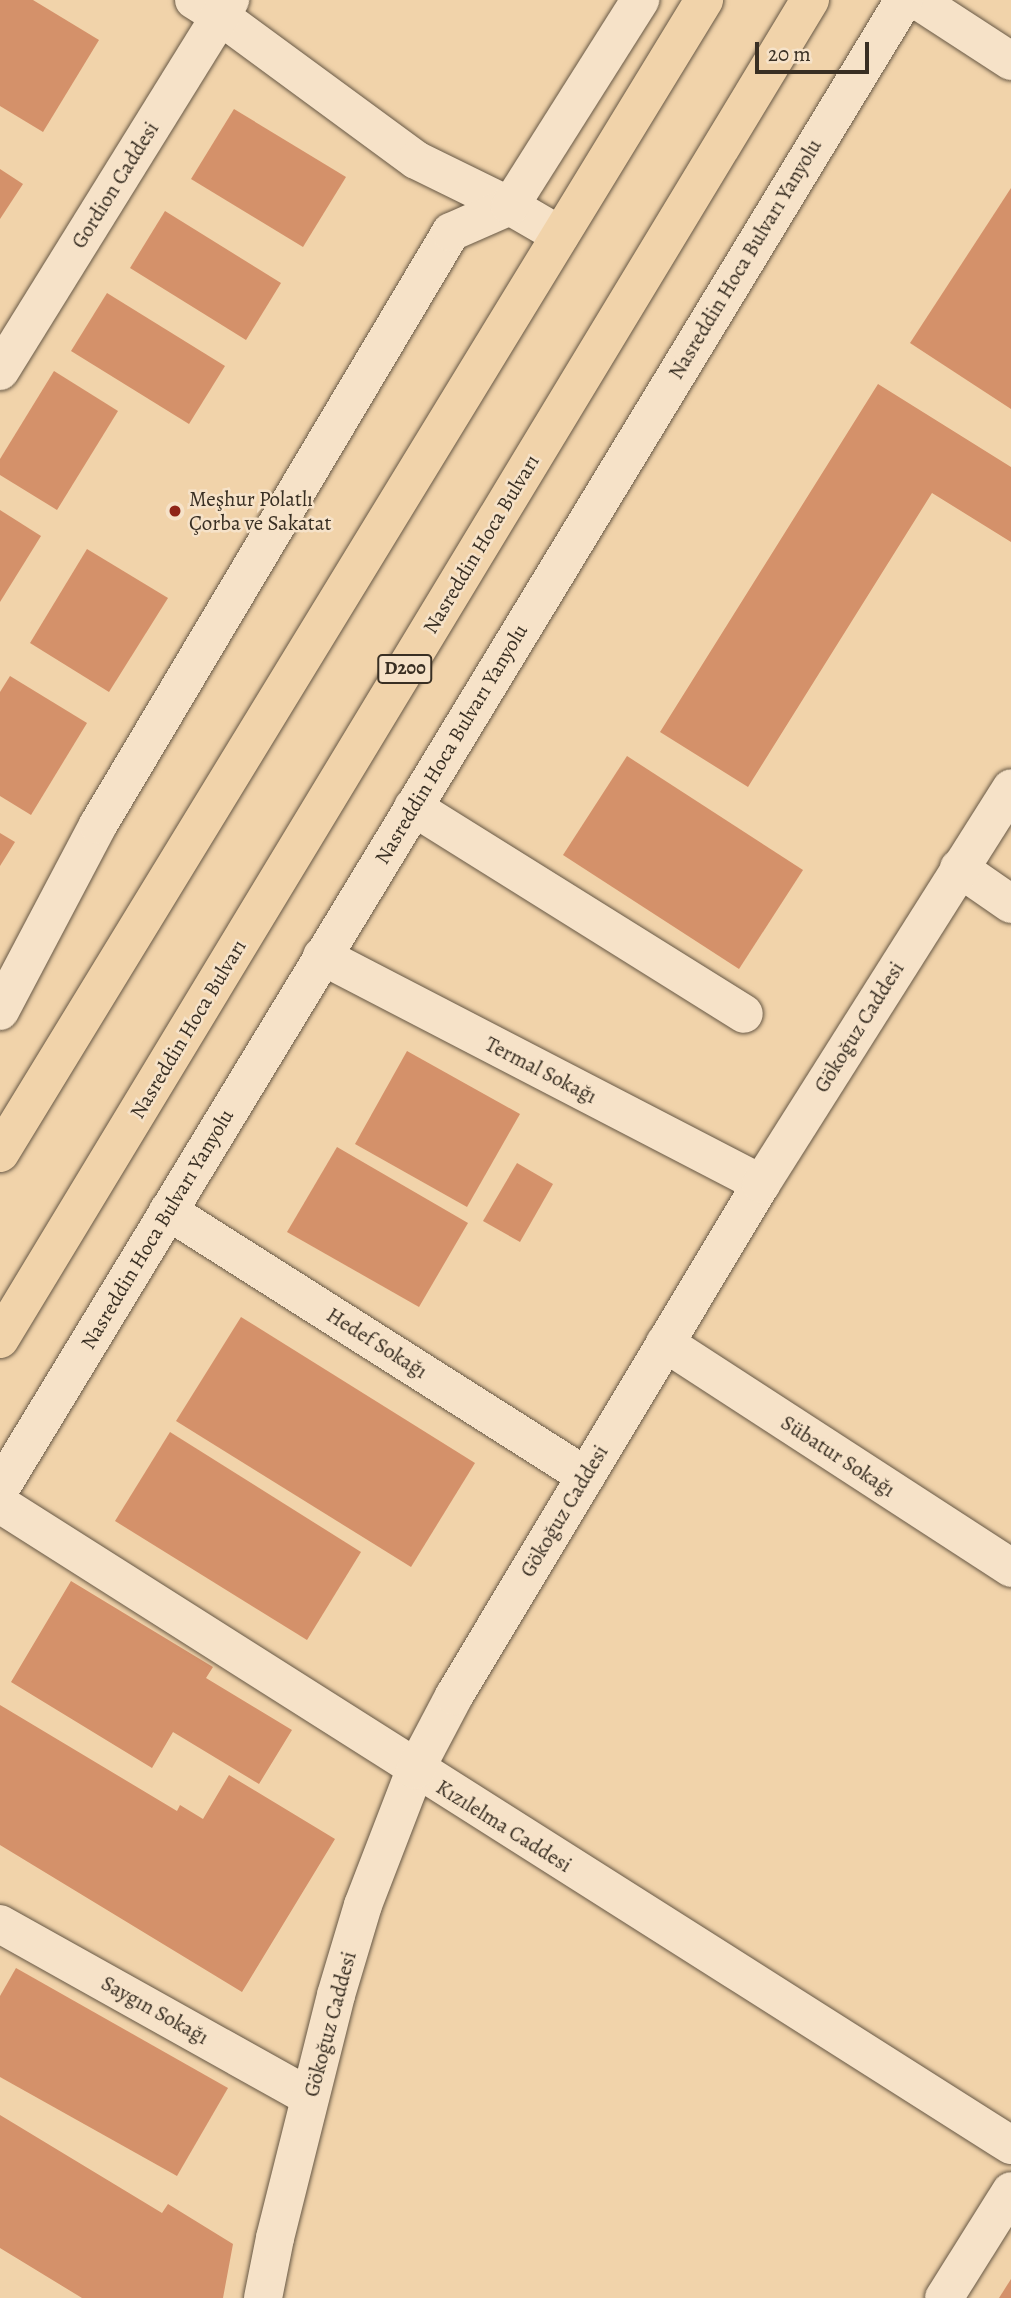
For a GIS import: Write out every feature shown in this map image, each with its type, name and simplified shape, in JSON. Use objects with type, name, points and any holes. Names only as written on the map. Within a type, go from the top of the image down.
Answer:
[{"type":"highway","points":[[0,1153],[704,0]]},
{"type":"highway","name":"Nasreddin Hoca Bulvarı","points":[[0,1339],[810,0]]},
{"type":"street","points":[[0,1011],[98,825],[451,232],[510,206],[640,0]]},
{"type":"street","name":"Nasreddin Hoca Bulvarı Yanyolu","points":[[0,1489],[904,0]]},
{"type":"street","points":[[917,0],[1011,61]]},
{"type":"street","points":[[215,5],[416,160],[510,206],[560,235]]},
{"type":"street","name":"Gordion Caddesi","points":[[0,371],[215,5]]},
{"type":"street","name":"Gökoğuz Caddesi","points":[[263,2298],[310,2097],[363,1905],[415,1770],[454,1696],[761,1184],[1011,788]]},
{"type":"street","points":[[413,807],[744,1014]]},
{"type":"street","points":[[959,868],[1011,904]]},
{"type":"street","name":"Termal Sokağı","points":[[322,956],[761,1184]]},
{"type":"street","name":"Hedef Sokağı","points":[[168,1211],[586,1476]]},
{"type":"street","name":"Sübatur Sokağı","points":[[665,1343],[1011,1568]]},
{"type":"street","name":"Kızılelma Caddesi","points":[[0,1504],[415,1770],[1011,2145]]},
{"type":"street","name":"Saygın Sokağı","points":[[0,1924],[310,2097]]},
{"type":"street","points":[[944,2298],[1011,2191]]},
{"type":"building","points":[[0,0],[33,0],[99,40],[43,132],[0,106]]},
{"type":"building","points":[[234,109],[346,177],[303,247],[191,179]]},
{"type":"building","points":[[0,169],[23,184],[0,219]]},
{"type":"building","points":[[1011,188],[1011,409],[910,343]]},
{"type":"building","points":[[165,211],[281,283],[246,340],[130,268]]},
{"type":"building","points":[[107,293],[225,366],[189,424],[71,351]]},
{"type":"building","points":[[54,371],[118,411],[57,510],[0,475],[0,459]]},
{"type":"building","points":[[878,384],[1011,467],[1011,542],[932,493],[748,787],[660,732]]},
{"type":"building","points":[[0,510],[41,536],[0,602]]},
{"type":"building","points":[[87,549],[168,598],[109,692],[30,643]]},
{"type":"building","points":[[10,676],[87,723],[31,815],[0,796],[0,692]]},
{"type":"building","points":[[627,756],[803,870],[739,969],[563,855]]},
{"type":"building","points":[[0,833],[15,842],[0,866]]},
{"type":"building","points":[[407,1051],[520,1114],[467,1207],[355,1144]]},
{"type":"building","points":[[337,1147],[468,1223],[419,1307],[287,1232]]},
{"type":"building","points":[[517,1163],[553,1184],[520,1242],[483,1221]]},
{"type":"building","points":[[241,1317],[475,1463],[411,1567],[176,1421]]},
{"type":"building","points":[[170,1432],[361,1552],[307,1640],[115,1521]]},
{"type":"building","points":[[71,1581],[213,1667],[206,1678],[292,1730],[259,1784],[173,1732],[152,1768],[11,1682]]},
{"type":"building","points":[[0,1705],[177,1811],[180,1805],[203,1819],[229,1775],[335,1839],[242,1992],[0,1845]]},
{"type":"building","points":[[16,1968],[228,2088],[177,2176],[0,2077],[0,1996]]},
{"type":"building","points":[[0,2115],[162,2213],[168,2204],[233,2244],[223,2298],[82,2298],[0,2248]]},
{"type":"building","points":[[1011,2279],[1011,2298],[999,2298]]},
{"type":"place","name":"Meşhur Polatlı Çorba ve Sakatat","points":[[175,511]]}]
